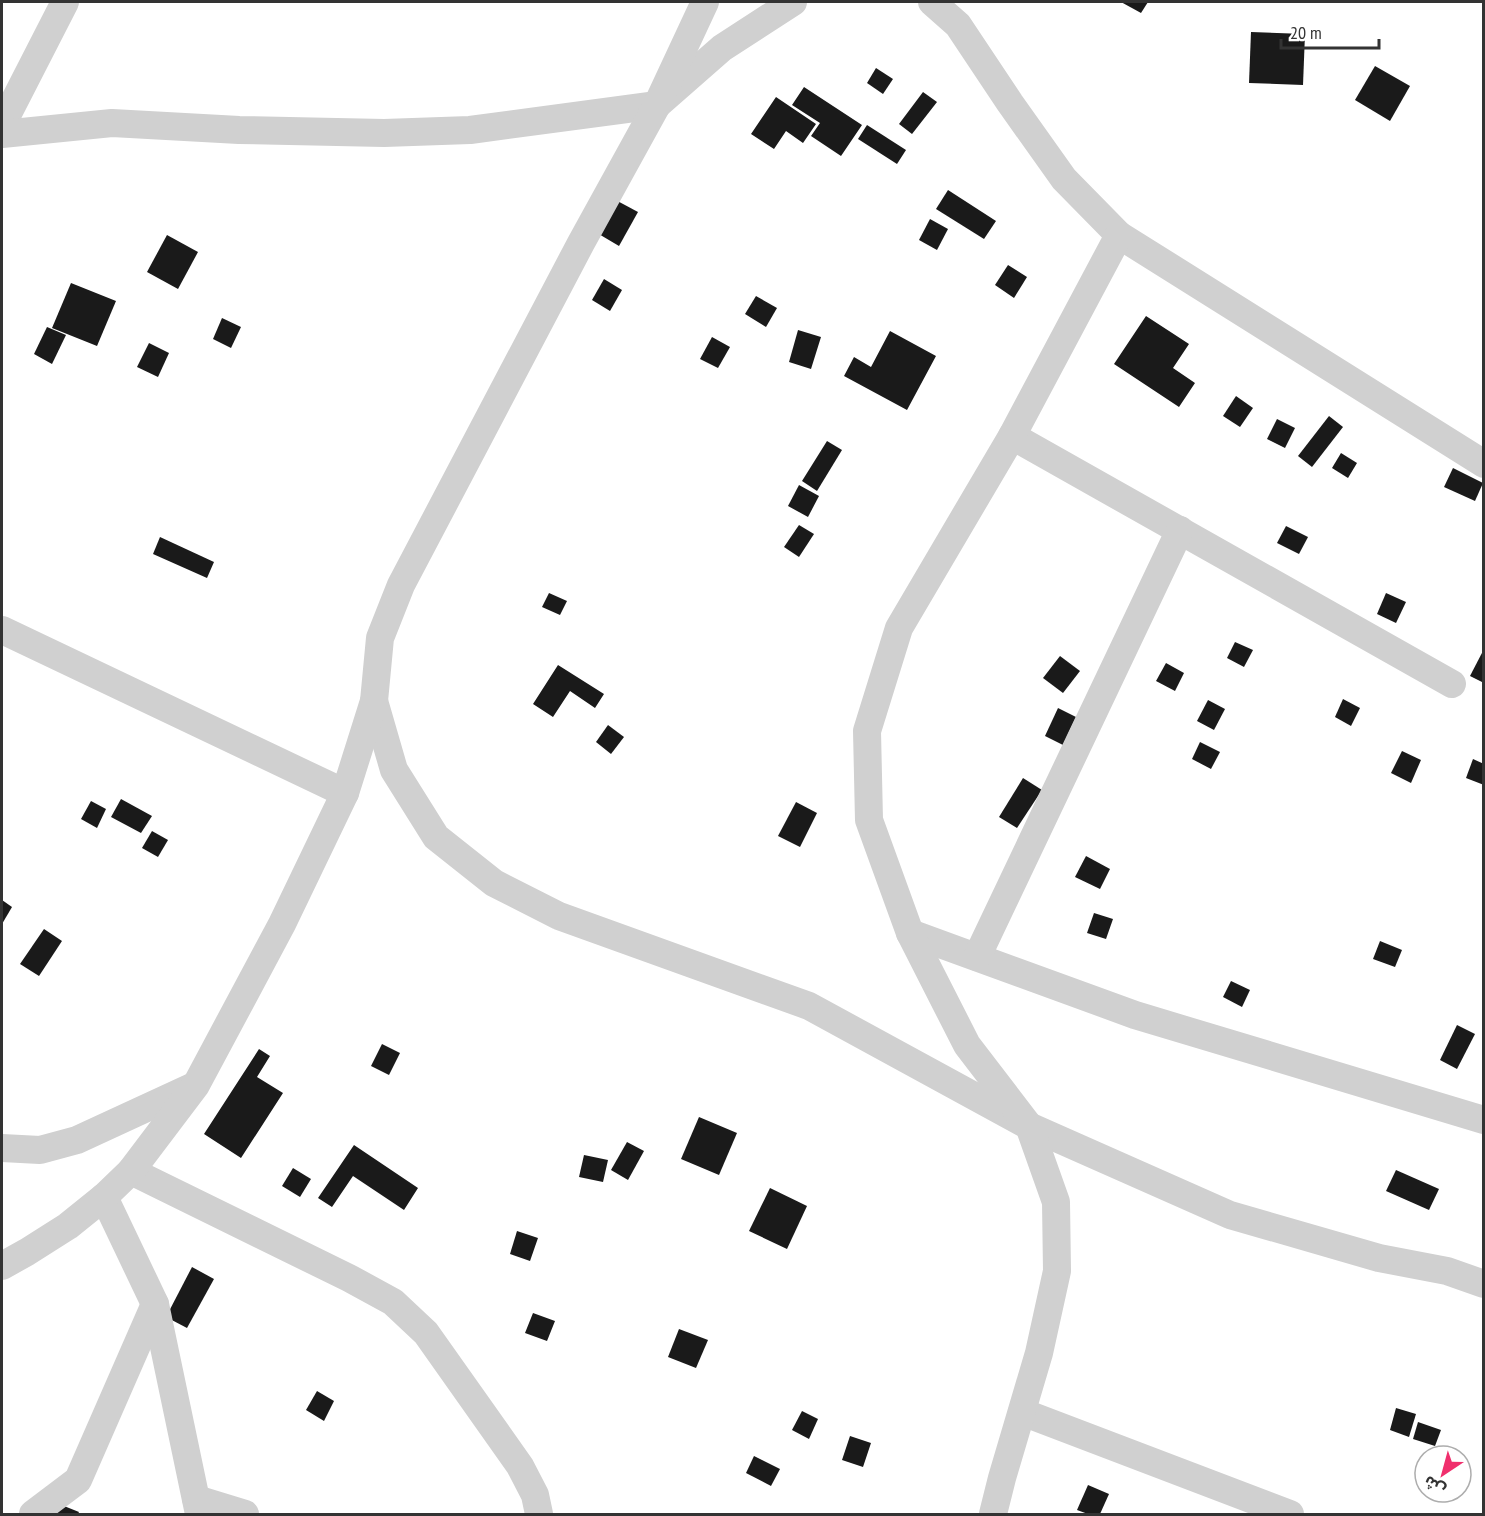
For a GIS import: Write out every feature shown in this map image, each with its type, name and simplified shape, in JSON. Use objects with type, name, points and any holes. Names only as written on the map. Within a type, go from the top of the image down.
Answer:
[{"type":"street","points":[[2,125],[65,2]]},
{"type":"street","points":[[2,1266],[68,1226],[131,1172],[196,1085],[282,924],[345,793],[374,701],[380,638],[401,585],[581,243],[657,105],[705,2]]},
{"type":"street","points":[[2,134],[112,123],[250,131],[384,133],[470,130],[657,105],[722,48],[793,2]]},
{"type":"street","points":[[932,2],[958,25],[1064,179],[1119,235],[1484,464]]},
{"type":"street","points":[[993,1515],[1039,1353],[1057,1271],[1056,1202],[1029,1126],[967,1045],[910,933],[869,820],[867,731],[899,628],[1012,436],[1119,235]]},
{"type":"street","points":[[1012,436],[1452,684]]},
{"type":"street","points":[[977,957],[1180,530]]},
{"type":"street","points":[[2,630],[345,793]]},
{"type":"street","points":[[374,701],[394,770],[436,837],[494,883],[559,916],[809,1006],[1029,1126],[1230,1215],[1379,1258],[1447,1271],[1484,1284]]},
{"type":"street","points":[[910,933],[1136,1015],[1484,1120]]},
{"type":"street","points":[[2,1148],[40,1149],[77,1140],[196,1085]]},
{"type":"street","points":[[131,1172],[349,1278],[393,1302],[426,1333],[520,1466],[535,1495],[539,1515]]},
{"type":"street","points":[[104,1197],[155,1304],[197,1507],[244,1515]]},
{"type":"street","points":[[33,1515],[78,1480],[155,1304]]},
{"type":"street","points":[[1022,1413],[1290,1515]]},
{"type":"building","points":[[1121,2],[1148,2],[1141,13]]},
{"type":"building","points":[[1251,32],[1305,34],[1303,85],[1249,83]]},
{"type":"building","points":[[1375,66],[1410,86],[1390,121],[1355,100]]},
{"type":"building","points":[[876,68],[893,79],[883,94],[867,83]]},
{"type":"building","points":[[804,87],[862,125],[841,156],[811,136],[820,123],[792,105]]},
{"type":"building","points":[[923,92],[937,102],[912,134],[899,124]]},
{"type":"building","points":[[776,97],[816,124],[803,143],[786,131],[774,149],[751,134]]},
{"type":"building","points":[[867,125],[906,150],[897,164],[858,139]]},
{"type":"building","points":[[948,190],[996,221],[984,239],[936,209]]},
{"type":"building","points":[[610,197],[638,212],[619,246],[592,230]]},
{"type":"building","points":[[930,219],[948,229],[937,250],[919,240]]},
{"type":"building","points":[[167,235],[198,252],[178,289],[147,272]]},
{"type":"building","points":[[1008,265],[1027,277],[1014,298],[995,285]]},
{"type":"building","points":[[604,279],[622,290],[610,311],[592,300]]},
{"type":"building","points":[[71,283],[116,301],[97,346],[52,328]]},
{"type":"building","points":[[756,296],[777,308],[766,327],[745,314]]},
{"type":"building","points":[[1146,316],[1189,344],[1173,368],[1195,383],[1179,407],[1114,364]]},
{"type":"building","points":[[222,318],[241,327],[231,348],[213,339]]},
{"type":"building","points":[[47,327],[66,335],[52,364],[34,354]]},
{"type":"building","points":[[798,330],[821,337],[811,369],[789,362]]},
{"type":"building","points":[[890,331],[936,356],[907,410],[844,376],[854,357],[871,367]]},
{"type":"building","points":[[712,337],[730,347],[718,368],[700,359]]},
{"type":"building","points":[[149,343],[169,353],[158,377],[137,367]]},
{"type":"building","points":[[1236,396],[1253,408],[1240,427],[1223,416]]},
{"type":"building","points":[[1329,416],[1343,427],[1312,467],[1298,456]]},
{"type":"building","points":[[1277,419],[1295,428],[1285,448],[1267,439]]},
{"type":"building","points":[[827,441],[842,450],[817,491],[802,481]]},
{"type":"building","points":[[1341,453],[1357,463],[1348,478],[1332,468]]},
{"type":"building","points":[[1453,468],[1483,483],[1475,501],[1444,487]]},
{"type":"building","points":[[799,485],[819,496],[808,517],[788,506]]},
{"type":"building","points":[[799,525],[814,534],[799,557],[784,547]]},
{"type":"building","points":[[1286,526],[1308,537],[1299,554],[1277,543]]},
{"type":"building","points":[[160,537],[214,562],[207,578],[153,554]]},
{"type":"building","points":[[549,593],[567,601],[560,615],[542,607]]},
{"type":"building","points":[[1386,593],[1406,602],[1396,623],[1377,614]]},
{"type":"building","points":[[1235,642],[1253,650],[1244,667],[1227,658]]},
{"type":"building","points":[[1484,649],[1484,683],[1470,676]]},
{"type":"building","points":[[1060,656],[1080,671],[1063,693],[1043,678]]},
{"type":"building","points":[[1166,663],[1184,673],[1175,691],[1156,681]]},
{"type":"building","points":[[558,665],[604,694],[595,708],[570,691],[553,717],[533,704]]},
{"type":"building","points":[[1343,699],[1360,708],[1351,726],[1335,717]]},
{"type":"building","points":[[1208,700],[1225,709],[1214,730],[1197,721]]},
{"type":"building","points":[[1058,708],[1076,717],[1063,745],[1045,736]]},
{"type":"building","points":[[608,725],[624,737],[611,754],[596,742]]},
{"type":"building","points":[[1200,742],[1220,752],[1211,769],[1192,759]]},
{"type":"building","points":[[1402,751],[1421,760],[1411,783],[1391,773]]},
{"type":"building","points":[[1473,759],[1484,764],[1484,785],[1466,778]]},
{"type":"building","points":[[1023,778],[1042,790],[1017,828],[999,817]]},
{"type":"building","points":[[121,799],[152,816],[141,833],[111,817]]},
{"type":"building","points":[[91,801],[106,809],[97,828],[81,819]]},
{"type":"building","points":[[796,802],[817,813],[800,847],[778,836]]},
{"type":"building","points":[[152,831],[168,840],[158,857],[142,848]]},
{"type":"building","points":[[1086,856],[1110,869],[1100,889],[1075,877]]},
{"type":"building","points":[[2,900],[12,907],[2,924]]},
{"type":"building","points":[[1094,913],[1113,919],[1106,939],[1087,933]]},
{"type":"building","points":[[44,929],[62,941],[39,976],[20,964]]},
{"type":"building","points":[[1380,941],[1402,950],[1395,967],[1373,959]]},
{"type":"building","points":[[1231,981],[1250,990],[1242,1007],[1223,997]]},
{"type":"building","points":[[1457,1025],[1475,1034],[1457,1069],[1440,1060]]},
{"type":"building","points":[[382,1044],[400,1053],[389,1075],[371,1066]]},
{"type":"building","points":[[259,1049],[270,1056],[257,1077],[283,1093],[241,1158],[204,1134]]},
{"type":"building","points":[[699,1117],[737,1133],[719,1175],[681,1159]]},
{"type":"building","points":[[627,1142],[644,1151],[628,1180],[611,1170]]},
{"type":"building","points":[[354,1145],[418,1188],[404,1210],[353,1176],[332,1207],[318,1198]]},
{"type":"building","points":[[584,1155],[608,1160],[603,1182],[579,1177]]},
{"type":"building","points":[[293,1168],[311,1179],[300,1197],[282,1186]]},
{"type":"building","points":[[1396,1170],[1439,1189],[1429,1210],[1386,1191]]},
{"type":"building","points":[[770,1188],[807,1206],[787,1249],[749,1231]]},
{"type":"building","points":[[517,1231],[538,1238],[530,1261],[510,1254]]},
{"type":"building","points":[[192,1267],[214,1279],[187,1328],[166,1317]]},
{"type":"building","points":[[533,1313],[555,1321],[547,1341],[525,1333]]},
{"type":"building","points":[[679,1329],[708,1340],[696,1368],[668,1357]]},
{"type":"building","points":[[317,1391],[334,1401],[324,1421],[306,1410]]},
{"type":"building","points":[[1396,1408],[1416,1414],[1409,1437],[1390,1430]]},
{"type":"building","points":[[802,1411],[818,1419],[809,1439],[792,1430]]},
{"type":"building","points":[[1418,1422],[1441,1430],[1436,1444],[1413,1439]]},
{"type":"building","points":[[850,1436],[871,1443],[863,1467],[842,1460]]},
{"type":"building","points":[[754,1456],[780,1469],[771,1486],[746,1473]]},
{"type":"building","points":[[1088,1485],[1109,1494],[1100,1514],[1088,1514],[1077,1510]]},
{"type":"building","points":[[39,1496],[79,1512],[78,1514],[32,1514]]}]
